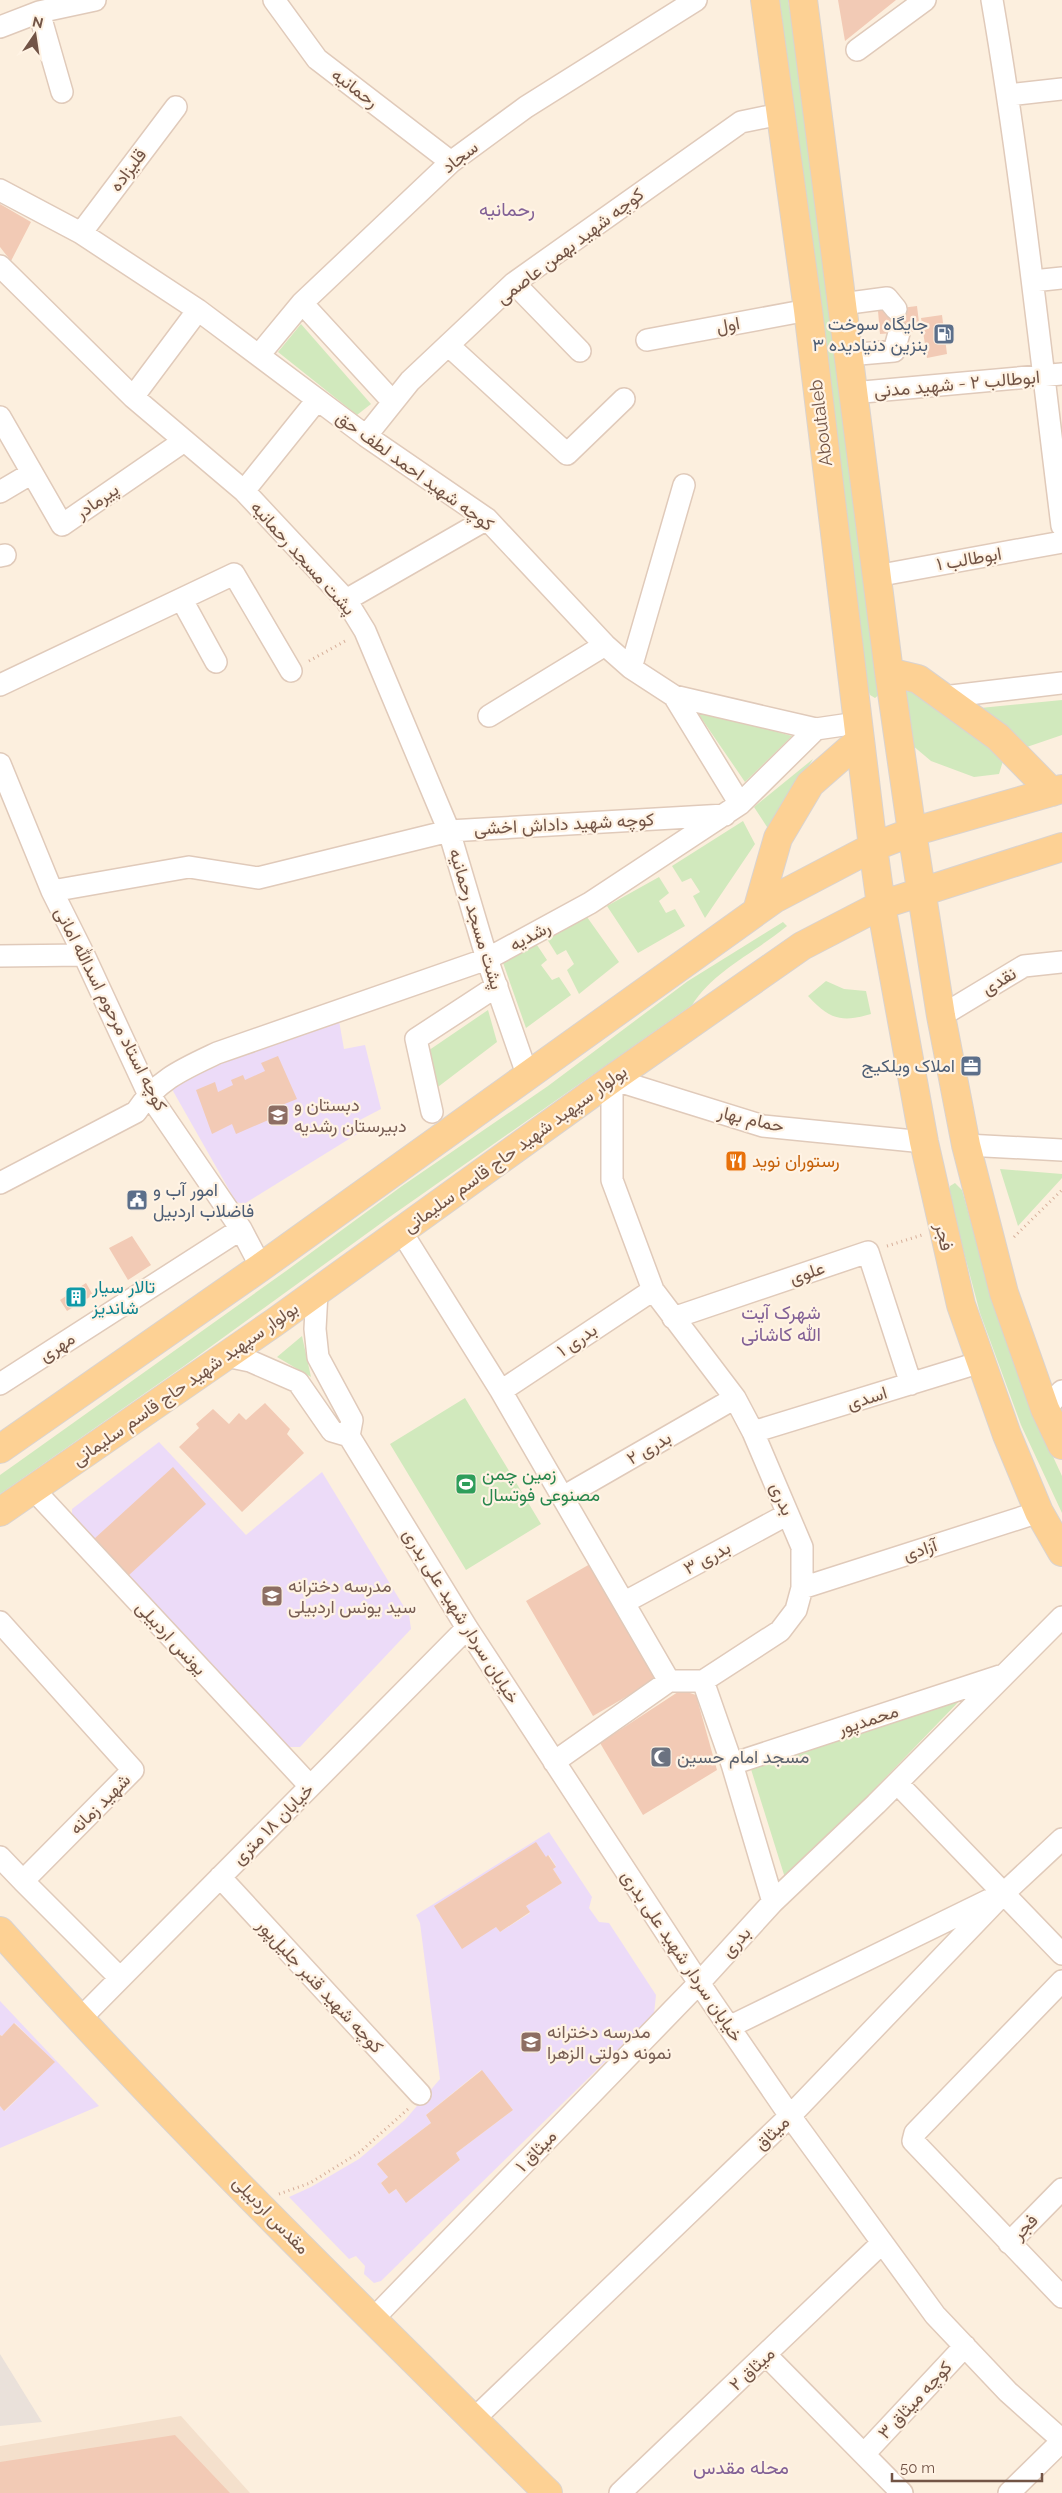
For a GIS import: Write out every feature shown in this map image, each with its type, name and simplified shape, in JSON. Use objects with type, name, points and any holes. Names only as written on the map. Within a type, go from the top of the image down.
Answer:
[{"type":"main road","name":"Aboutaleb","points":[[765,0],[808,310],[858,732],[881,906]]},
{"type":"main road","name":"Aboutaleb","points":[[803,0],[876,576],[922,893]]},
{"type":"main road","points":[[889,672],[918,679],[998,736],[1057,791]]},
{"type":"main road","points":[[757,911],[778,838],[810,784],[858,732]]},
{"type":"main road","points":[[0,1449],[261,1267],[774,899],[873,847],[912,832],[1057,791]]},
{"type":"main road","name":"بولوار سپهبد شهید حاج قاسم سلیمانی","points":[[0,1512],[317,1292],[612,1079],[802,946],[881,906],[1062,847]]},
{"type":"main road","points":[[922,893],[941,1016],[966,1145],[996,1255],[1004,1293],[1054,1400],[1062,1445]]},
{"type":"main road","name":"فجر","points":[[881,906],[924,1142],[942,1229],[961,1305],[1007,1435],[1039,1512],[1062,1552]]},
{"type":"main road","points":[[924,1142],[966,1145]]},
{"type":"main road","name":"مقدس اردبیلی","points":[[0,1931],[79,2020],[373,2320],[548,2493]]},
{"type":"street","points":[[0,27],[40,12],[95,0]]},
{"type":"street","name":"رحمانیه","points":[[274,0],[317,59],[451,162]]},
{"type":"street","name":"سجاد","points":[[259,355],[302,303],[451,162],[526,108],[696,0]]},
{"type":"street","points":[[858,50],[924,0]]},
{"type":"street","points":[[992,0],[1008,95],[1034,280],[1053,375],[1062,526]]},
{"type":"street","points":[[40,12],[62,92]]},
{"type":"street","points":[[1008,95],[1062,89]]},
{"type":"street","name":"قلیزاده","points":[[81,233],[176,107]]},
{"type":"street","name":"کوچه شهید بهمن عاصمی","points":[[366,436],[410,381],[514,283],[741,122],[780,114]]},
{"type":"street","name":"کوچه شهید احمد لطف حق","points":[[0,190],[81,233],[198,310],[366,436],[487,519],[605,645],[631,668],[674,696],[816,729],[858,732]]},
{"type":"street","name":"پشت مسجد رحمانیه","points":[[0,266],[133,398],[244,491],[346,600],[365,631],[449,831],[487,959],[528,1077]]},
{"type":"street","points":[[1034,280],[1062,278]]},
{"type":"street","points":[[514,283],[580,351]]},
{"type":"street","points":[[842,304],[887,298],[896,309]]},
{"type":"street","points":[[302,303],[394,402]]},
{"type":"street","points":[[133,398],[198,310]]},
{"type":"street","name":"اول","points":[[648,340],[808,310]]},
{"type":"street","points":[[848,355],[894,351],[899,333]]},
{"type":"street","points":[[448,345],[567,454],[624,399]]},
{"type":"street","name":"ابوطالب ۲ - شهید مدنی","points":[[852,393],[1053,375]]},
{"type":"street","points":[[244,491],[317,400]]},
{"type":"street","name":"پیرمادر","points":[[0,418],[62,525],[184,441]]},
{"type":"street","points":[[0,492],[32,472]]},
{"type":"street","points":[[631,668],[684,485]]},
{"type":"street","points":[[346,600],[487,519]]},
{"type":"street","name":"ابوطالب ۱","points":[[876,576],[1062,542]]},
{"type":"street","points":[[0,685],[234,574],[291,671]]},
{"type":"street","points":[[182,600],[216,662]]},
{"type":"street","points":[[489,716],[605,645]]},
{"type":"street","points":[[943,697],[1062,683]]},
{"type":"street","points":[[674,696],[733,809]]},
{"type":"street","name":"رشدیه","points":[[0,1183],[136,1112],[148,1093],[178,1071],[217,1053],[487,959],[590,903],[733,809],[816,729]]},
{"type":"street","name":"کوچه استاد مرحوم اسدالله امانی","points":[[0,764],[8,800],[148,1093],[241,1229],[261,1267]]},
{"type":"street","name":"کوچه شهید داداش اخشی","points":[[52,891],[188,867],[258,878],[449,831],[733,809]]},
{"type":"street","points":[[0,956],[81,955]]},
{"type":"street","name":"نقدی","points":[[941,1016],[1024,966],[1062,962]]},
{"type":"street","points":[[432,1112],[416,1039],[497,986]]},
{"type":"street","name":"حمام بهار","points":[[612,1079],[763,1126],[924,1142]]},
{"type":"street","name":"بدری","points":[[612,1079],[612,1180],[653,1290],[735,1398],[753,1432],[802,1547],[802,1588],[796,1610],[780,1631],[703,1681]]},
{"type":"street","points":[[966,1145],[1062,1150]]},
{"type":"street","name":"مهری","points":[[0,1384],[241,1229]]},
{"type":"street","points":[[401,1231],[501,1391],[625,1602],[669,1681]]},
{"type":"street","points":[[868,1252],[912,1384]]},
{"type":"street","name":"علوی","points":[[673,1318],[868,1252]]},
{"type":"street","name":"بدری ۱","points":[[501,1391],[653,1290]]},
{"type":"street","name":"خیابان سردار شهید علی بدری","points":[[317,1292],[315,1329],[318,1357],[352,1420],[349,1436],[467,1628],[699,1983],[790,2116],[882,2243],[935,2315],[1008,2392],[1062,2441]]},
{"type":"street","points":[[226,1356],[250,1361],[298,1382],[332,1432],[349,1436]]},
{"type":"street","name":"اسدی","points":[[753,1432],[981,1362]]},
{"type":"street","name":"بدری ۲","points":[[563,1497],[735,1398]]},
{"type":"street","name":"یونس اردبیلی","points":[[33,1489],[310,1786]]},
{"type":"street","name":"آزادی","points":[[802,1588],[1039,1512]]},
{"type":"street","name":"بدری ۳","points":[[625,1602],[788,1514]]},
{"type":"street","name":"بدری","points":[[699,1983],[773,1902],[897,1783],[1062,1616]]},
{"type":"street","name":"شهید زمانه","points":[[0,1622],[133,1770],[23,1882]]},
{"type":"street","name":"خیابان ۱۸ متری","points":[[79,2020],[467,1628]]},
{"type":"street","name":"محمدپور","points":[[732,1764],[1004,1675]]},
{"type":"street","points":[[554,1762],[669,1681],[703,1681],[732,1764],[773,1902]]},
{"type":"street","points":[[897,1783],[1062,1954]]},
{"type":"street","name":"میثاق","points":[[474,2420],[790,2116],[1003,1894],[1062,1839]]},
{"type":"street","points":[[0,1857],[120,1978]]},
{"type":"street","name":"کوچه شهید قنبر جلیل‌پور","points":[[220,1877],[420,2094]]},
{"type":"street","points":[[729,2027],[1003,1894]]},
{"type":"street","points":[[1062,1981],[915,2133],[913,2141],[1062,2297]]},
{"type":"street","name":"میثاق ۱","points":[[373,2320],[699,1983]]},
{"type":"street","name":"فجر","points":[[1009,2243],[1062,2189]]},
{"type":"street","name":"میثاق ۲","points":[[620,2493],[882,2243]]},
{"type":"street","name":"کوچه میثاق ۳","points":[[864,2454],[965,2346]]},
{"type":"street","points":[[766,2355],[864,2454],[891,2489]]},
{"type":"street","points":[[1009,2493],[1062,2441]]},
{"type":"path","points":[[291,671],[365,631]]},
{"type":"path","points":[[996,1255],[1062,1190]]},
{"type":"path","points":[[868,1252],[942,1229]]},
{"type":"path","points":[[262,2207],[277,2194],[310,2183],[360,2152],[409,2108],[420,2094]]},
{"type":"shaded area","name":"دبستان و دبیرستان رشدیه","points":[[338,1015],[344,1049],[365,1045],[381,1109],[358,1121],[362,1131],[244,1204],[236,1202],[173,1091],[175,1082]]},
{"type":"shaded area","name":"مدرسه دخترانه سید یونس اردبیلی","points":[[159,1442],[246,1535],[322,1472],[409,1615],[411,1629],[300,1747],[287,1747],[72,1515],[72,1509]]},
{"type":"shaded area","name":"مدرسه دخترانه نمونه دولتی الزهرا","points":[[549,1832],[592,1897],[589,1908],[599,1922],[609,1923],[656,1995],[654,2014],[381,2281],[374,2283],[364,2274],[365,2266],[356,2256],[349,2259],[289,2197],[311,2187],[359,2159],[405,2120],[440,2079],[420,1923],[416,1915]],"holes":[[[549,1855],[556,1866],[553,1869],[562,1883],[526,1906],[530,1913],[500,1932],[496,1927]],[[481,2070],[513,2110],[456,2153],[460,2160],[406,2203],[396,2189],[389,2194],[381,2183],[388,2177],[377,2164],[431,2123],[426,2115]]]},
{"type":"shaded area","points":[[0,2001],[99,2106],[0,2148],[0,2106],[5,2111],[54,2062],[15,2023],[2,2036],[0,2035]]},
{"type":"shaded area","points":[[0,2354],[42,2422],[0,2426]]},
{"type":"shaded area","points":[[181,2416],[250,2493],[0,2493],[0,2446]]},
{"type":"green space","points":[[776,0],[788,0],[803,94],[881,693],[875,698],[870,695],[867,687]]},
{"type":"green space","points":[[301,324],[371,404],[357,415],[278,352]]},
{"type":"green space","points":[[911,689],[983,742],[1003,761],[999,774],[974,777],[931,761],[912,745],[901,696]]},
{"type":"green space","points":[[1062,700],[1062,735],[1021,749],[970,709]]},
{"type":"green space","points":[[695,709],[792,736],[745,782]]},
{"type":"green space","points":[[813,759],[769,830],[754,807]]},
{"type":"green space","points":[[743,821],[755,844],[705,918],[693,896],[700,892],[691,878],[682,882],[672,866]]},
{"type":"green space","points":[[659,877],[669,893],[659,901],[666,913],[675,909],[685,926],[638,953],[607,906]]},
{"type":"green space","points":[[587,917],[619,962],[579,994],[567,970],[574,964],[566,950],[557,955],[547,939]]},
{"type":"green space","points":[[783,922],[787,926],[724,971],[701,993],[692,1005],[391,1216],[184,1366],[0,1494],[0,1475],[402,1186],[548,1086],[688,981]]},
{"type":"green space","points":[[537,945],[547,960],[541,965],[552,980],[559,977],[571,995],[526,1028],[501,957]]},
{"type":"green space","points":[[826,981],[844,989],[866,991],[871,1014],[861,1017],[843,1018],[836,1017],[822,1010],[808,996]]},
{"type":"green space","points":[[488,1010],[497,1042],[430,1093],[419,1057]]},
{"type":"green space","points":[[1000,1169],[1062,1174],[1062,1178],[1018,1226]]},
{"type":"green space","points":[[955,1183],[962,1190],[996,1312],[1038,1424],[1062,1476],[1062,1513],[1021,1425],[980,1313],[949,1196],[950,1186]]},
{"type":"green space","points":[[302,1336],[311,1377],[277,1357]]},
{"type":"green space","name":"زمین چمن مصنوعی فوتسال","points":[[465,1398],[541,1524],[466,1570],[390,1444]]},
{"type":"green space","points":[[966,1694],[786,1881],[750,1766]]},
{"type":"building","points":[[838,0],[896,0],[845,41]]},
{"type":"building","points":[[0,204],[31,222],[11,261],[0,247]]},
{"type":"building","points":[[917,306],[920,331],[880,334],[878,311]]},
{"type":"building","points":[[942,315],[947,354],[927,358],[921,318]]},
{"type":"building","points":[[278,1056],[297,1099],[277,1107],[280,1115],[236,1134],[232,1124],[212,1134],[196,1090],[215,1082],[218,1092],[233,1085],[231,1080],[243,1075],[245,1080],[265,1071],[261,1063]]},
{"type":"building","points":[[132,1236],[151,1265],[128,1280],[109,1248]]},
{"type":"building","name":"تالار سیار شاندیز","points":[[86,1283],[93,1295],[67,1311],[60,1300]]},
{"type":"building","points":[[265,1403],[290,1429],[287,1434],[304,1453],[242,1512],[179,1447],[199,1428],[196,1424],[213,1409],[229,1424],[239,1413],[246,1420]]},
{"type":"building","points":[[173,1467],[206,1504],[128,1576],[94,1539]]},
{"type":"building","points":[[590,1564],[657,1679],[593,1716],[526,1601]]},
{"type":"building","name":"مسجد امام حسین","points":[[681,1690],[696,1695],[717,1770],[643,1815],[600,1743]]},
{"type":"building","points":[[536,1842],[546,1857],[548,1855],[556,1867],[553,1869],[562,1883],[526,1906],[530,1912],[500,1932],[496,1927],[462,1949],[434,1906]]},
{"type":"building","points":[[14,2023],[55,2062],[4,2111],[0,2106],[0,2035],[2,2036]]},
{"type":"building","points":[[482,2070],[513,2110],[456,2153],[460,2160],[406,2203],[396,2189],[389,2194],[381,2183],[388,2177],[377,2164],[431,2123],[426,2115]]},
{"type":"building","points":[[175,2435],[230,2493],[0,2493],[0,2462]]},
{"type":"place","name":"جایگاه سوخت بنزین دنیادیده ۳","points":[[944,334]]},
{"type":"place","name":"املاک ویلکیج","points":[[971,1066]]},
{"type":"place","name":"دبستان و دبیرستان رشدیه","points":[[278,1115]]},
{"type":"place","name":"رستوران نوید","points":[[736,1161]]},
{"type":"place","name":"امور آب و فاضلاب اردبیل","points":[[137,1200]]},
{"type":"place","name":"تالار سیار شاندیز","points":[[76,1297]]},
{"type":"place","name":"زمین چمن مصنوعی فوتسال","points":[[466,1484]]},
{"type":"place","name":"مدرسه دخترانه سید یونس اردبیلی","points":[[272,1596]]},
{"type":"place","name":"مسجد امام حسین","points":[[661,1757]]},
{"type":"place","name":"مدرسه دخترانه نمونه دولتی الزهرا","points":[[531,2042]]},
{"type":"district","name":"رحمانیه","points":[[507,209]]},
{"type":"district","name":"شهرک آیت الله کاشانی","points":[[781,1323]]},
{"type":"district","name":"محله مقدس","points":[[741,2467]]}]
